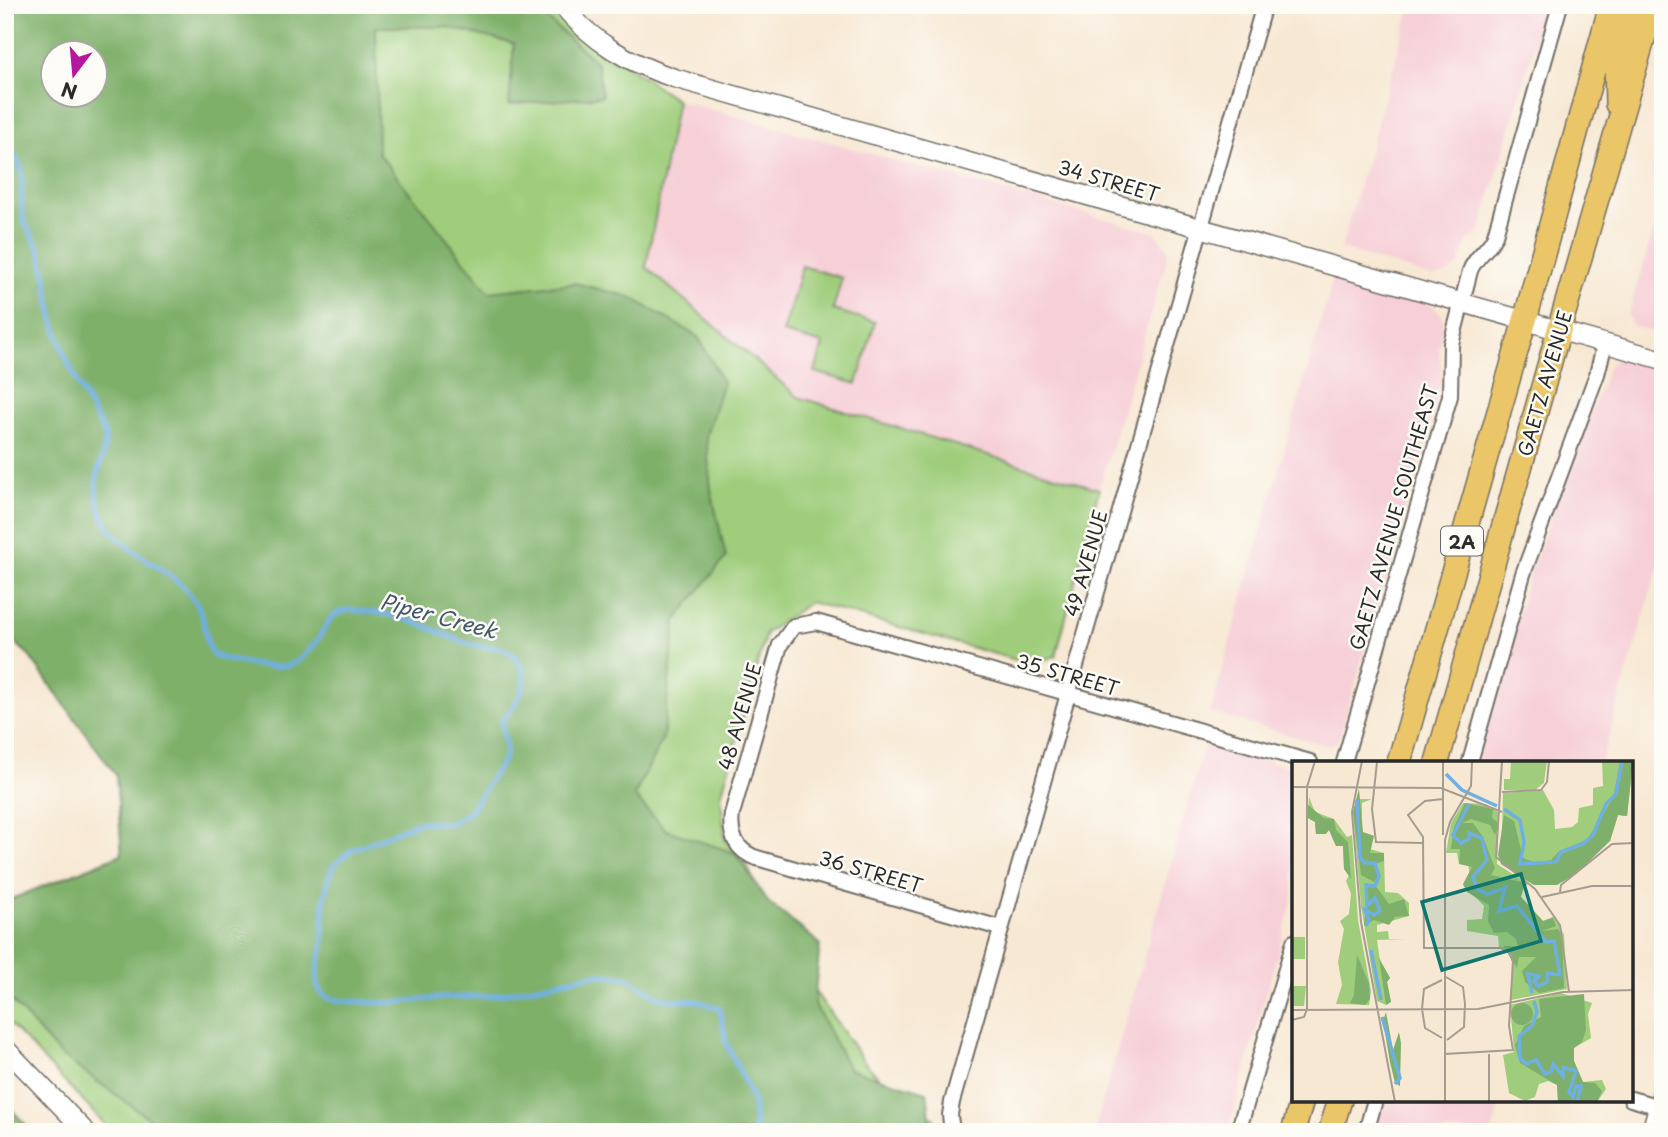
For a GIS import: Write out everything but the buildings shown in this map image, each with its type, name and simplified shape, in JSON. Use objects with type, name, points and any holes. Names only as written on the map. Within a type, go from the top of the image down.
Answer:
[{"type":"main road","name":"GAETZ AVENUE","points":[[1399,761],[1525,320],[1611,5]]},
{"type":"main road","points":[[1617,128],[1616,62],[1631,5]]},
{"type":"main road","name":"GAETZ AVENUE","points":[[1437,761],[1653,5]]},
{"type":"main road","points":[[1293,1132],[1301,1102]]},
{"type":"main road","points":[[1330,1132],[1339,1102]]},
{"type":"street","name":"34 STREET","points":[[562,5],[590,35],[632,62],[653,71],[1663,360]]},
{"type":"street","name":"49 AVENUE","points":[[952,1132],[952,1102],[1000,928],[1265,5]]},
{"type":"street","name":"GAETZ AVENUE SOUTHEAST","points":[[1344,761],[1450,396],[1450,351],[1472,265],[1495,235],[1560,5]]},
{"type":"street","points":[[1470,761],[1523,575],[1597,374],[1605,343]]},
{"type":"street","name":"35 STREET","points":[[816,622],[1306,761]]},
{"type":"street","name":"48 AVENUE","points":[[736,843],[730,825],[732,814],[780,645],[794,626],[816,622]]},
{"type":"street","name":"36 STREET","points":[[736,843],[748,855],[757,858],[1000,928]]},
{"type":"street","points":[[1238,1132],[1292,946]]},
{"type":"street","points":[[1279,995],[1292,1000]]},
{"type":"street","points":[[5,1048],[86,1132]]},
{"type":"street","points":[[1633,1098],[1661,1101],[1651,1132]]},
{"type":"street","points":[[1366,1132],[1374,1102]]},
{"type":"shaded area","points":[[1411,5],[1546,5],[1480,232],[1467,242],[1460,263],[1455,268],[1446,274],[1433,277],[1341,249]]},
{"type":"shaded area","points":[[677,100],[1156,233],[1169,252],[1099,489],[798,397],[646,267]]},
{"type":"shaded area","points":[[1663,199],[1663,335],[1633,326],[1628,315]]},
{"type":"shaded area","points":[[1334,274],[1427,302],[1435,308],[1443,321],[1439,350],[1443,375],[1340,736],[1329,746],[1210,713]]},
{"type":"shaded area","points":[[1618,359],[1626,359],[1663,370],[1663,551],[1601,761],[1477,761],[1528,578],[1610,364]]},
{"type":"shaded area","points":[[1205,743],[1292,768],[1292,901],[1228,1132],[1094,1132]]},
{"type":"shaded area","points":[[1381,1102],[1500,1102],[1492,1132],[1373,1132]]},
{"type":"green space","points":[[5,5],[546,5],[549,11],[677,100],[646,267],[798,397],[1099,489],[1056,656],[1030,664],[810,602],[766,633],[721,796],[725,840],[747,865],[785,949],[866,1064],[916,1115],[934,1118],[938,1132],[112,1132],[5,1018],[5,902],[122,854],[116,775],[27,653],[5,634]]},
{"type":"green space","points":[[5,5],[537,5],[543,15],[597,63],[602,96],[509,105],[514,44],[447,27],[376,27],[378,153],[489,292],[575,283],[630,297],[698,337],[723,382],[706,436],[711,490],[726,557],[676,620],[663,738],[634,796],[666,830],[735,853],[768,902],[820,944],[814,1003],[849,1069],[927,1092],[932,1132],[168,1132],[59,1054],[5,993],[5,902],[122,854],[116,775],[27,653],[5,634]]},
{"type":"green space","points":[[802,266],[842,278],[833,310],[875,322],[857,384],[815,372],[823,344],[783,333]]},
{"type":"green space","points":[[5,1103],[33,1132],[5,1132]]},
{"type":"waterway","name":"Piper Creek","points":[[5,147],[19,163],[23,216],[41,254],[60,342],[105,435],[96,481],[100,510],[120,540],[164,571],[192,597],[201,613],[207,642],[214,656],[265,666],[292,664],[311,649],[335,615],[353,610],[395,616],[465,643],[501,648],[513,655],[522,669],[524,678],[521,693],[501,722],[506,746],[505,757],[471,810],[452,823],[419,822],[350,851],[333,866],[324,900],[323,944],[317,972],[317,985],[322,994],[342,1001],[389,1003],[491,996],[596,974],[627,977],[657,996],[671,1000],[698,1001],[720,1009],[726,1042],[753,1100],[755,1132]]}]
